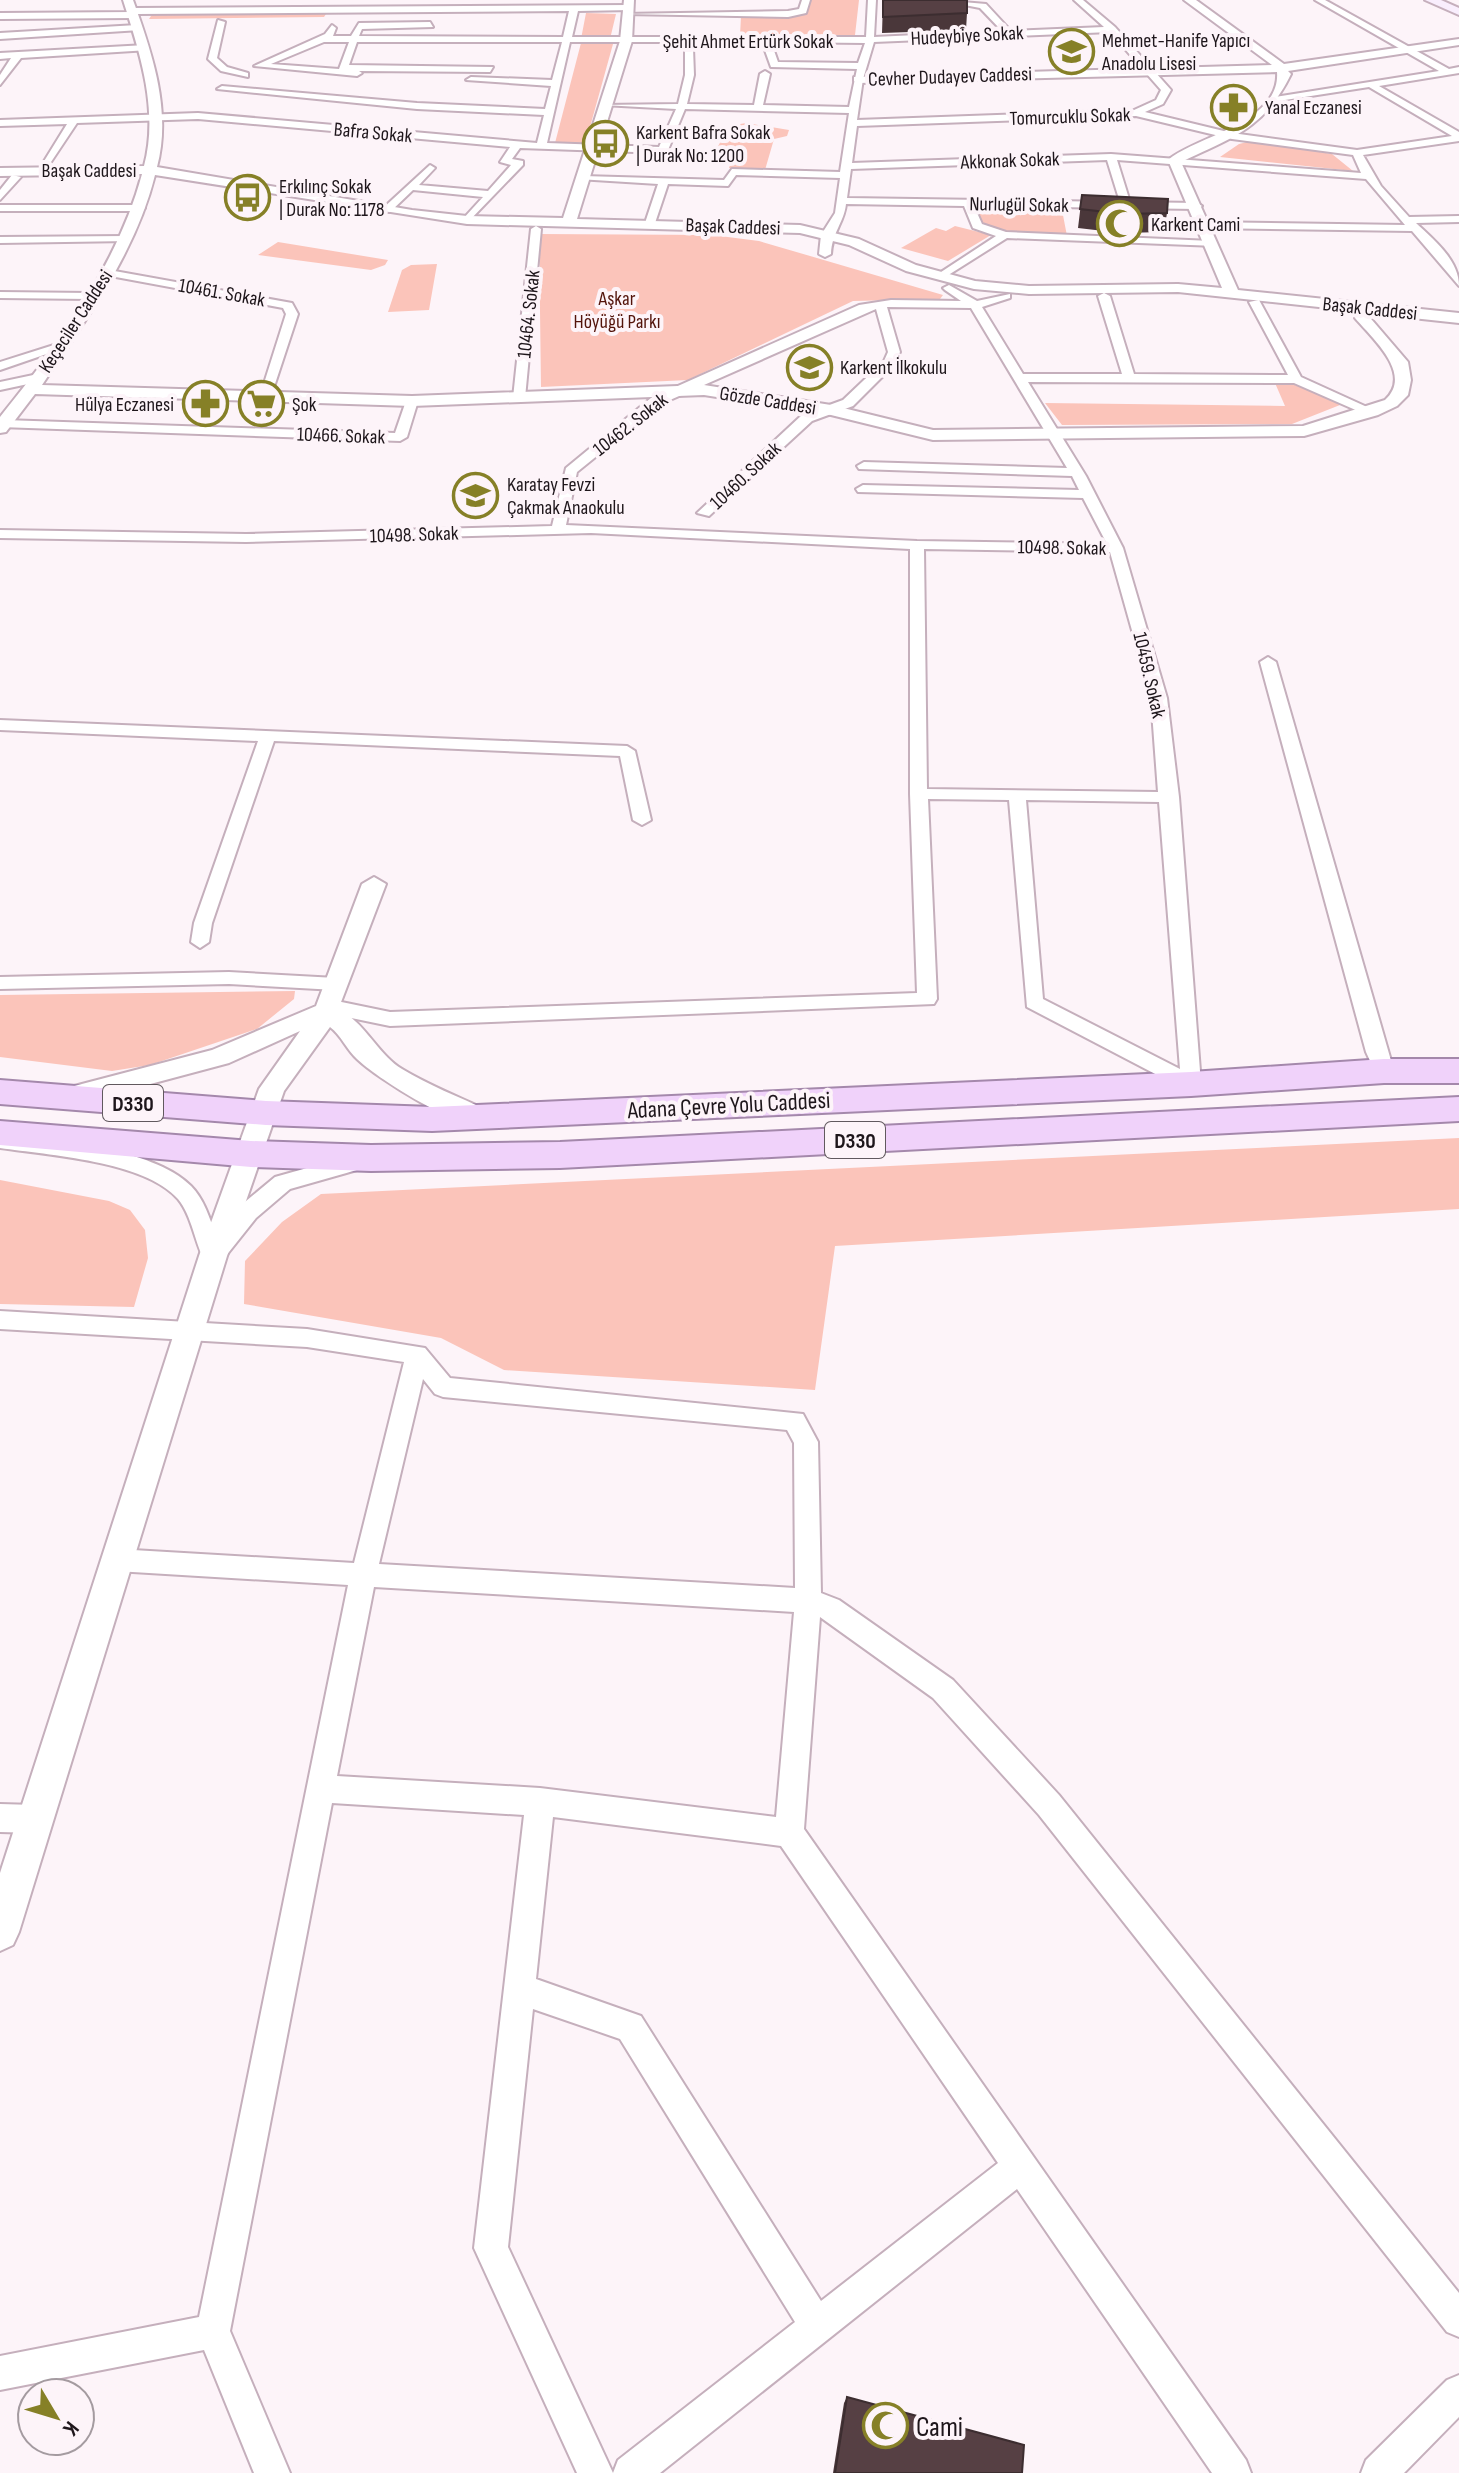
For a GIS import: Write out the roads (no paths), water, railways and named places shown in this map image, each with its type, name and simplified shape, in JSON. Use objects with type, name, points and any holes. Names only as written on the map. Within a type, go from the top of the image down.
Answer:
[{"type":"highway","name":"Adana Çevre Yolu Caddesi","points":[[0,1092],[266,1113],[432,1119],[1191,1084],[1384,1071],[1459,1071]]},
{"type":"highway","name":"Adana Çevre Yolu Caddesi","points":[[0,1133],[251,1154],[371,1158],[560,1155],[1459,1109]]},
{"type":"main road","points":[[1431,0],[1459,9]]},
{"type":"main road","points":[[1443,0],[1459,9]]},
{"type":"street","points":[[192,22],[339,14],[374,5],[477,4],[510,17],[574,9],[629,7],[797,13],[804,8],[806,0]]},
{"type":"street","points":[[842,259],[818,252],[840,213],[858,79],[870,40],[872,0]]},
{"type":"street","points":[[943,0],[983,6],[1008,33]]},
{"type":"street","points":[[1078,0],[1112,29],[1150,70],[1167,94],[1155,106],[1136,113]]},
{"type":"street","points":[[1189,0],[1259,54],[1277,72],[1275,100]]},
{"type":"street","points":[[1319,0],[1448,72]]},
{"type":"street","points":[[0,16],[134,16],[305,5],[339,14]]},
{"type":"street","points":[[569,222],[626,41],[629,7]]},
{"type":"street","points":[[541,147],[574,9]]},
{"type":"street","points":[[206,99],[259,66],[324,39],[339,14]]},
{"type":"street","points":[[134,16],[146,48],[155,119],[157,143],[150,174]]},
{"type":"street","points":[[0,36],[134,16],[150,23]]},
{"type":"street","points":[[486,81],[510,17]]},
{"type":"street","points":[[221,22],[212,59],[224,69],[245,75]]},
{"type":"street","points":[[341,70],[358,28],[365,25],[444,25]]},
{"type":"street","name":"Hudeybiye Sokak","points":[[870,40],[1112,29]]},
{"type":"street","name":"Şehit Ahmet Ertürk Sokak","points":[[324,39],[870,40]]},
{"type":"street","points":[[766,40],[774,65],[861,66]]},
{"type":"street","points":[[1277,72],[1314,63],[1459,42]]},
{"type":"street","points":[[0,56],[146,48]]},
{"type":"street","points":[[683,106],[692,70],[689,48]]},
{"type":"street","points":[[1241,68],[1257,62],[1259,54]]},
{"type":"street","points":[[0,82],[18,55]]},
{"type":"street","points":[[259,66],[558,83]]},
{"type":"street","name":"Cevher Dudayev Caddesi","points":[[858,79],[1241,68],[1277,72]]},
{"type":"street","points":[[341,70],[490,69]]},
{"type":"street","points":[[1232,294],[1197,206],[1174,160],[1232,136],[1275,100],[1459,70]]},
{"type":"street","points":[[758,108],[765,74]]},
{"type":"street","points":[[1368,83],[1459,137]]},
{"type":"street","points":[[222,89],[417,106],[550,112]]},
{"type":"street","points":[[608,105],[853,110]]},
{"type":"street","name":"Bafra Sokak","points":[[0,123],[181,116],[541,147],[663,150],[683,106]]},
{"type":"street","points":[[181,116],[193,108]]},
{"type":"street","name":"Tomurcuklu Sokak","points":[[851,123],[1136,113],[1232,136],[1357,153],[1459,137]]},
{"type":"street","points":[[43,171],[74,120]]},
{"type":"street","points":[[143,148],[157,143]]},
{"type":"street","points":[[467,220],[519,163],[505,162],[517,145]]},
{"type":"street","points":[[1357,153],[1365,176],[1449,263],[1459,283]]},
{"type":"street","points":[[78,169],[117,157]]},
{"type":"street","points":[[1111,157],[1126,205]]},
{"type":"street","name":"Akkonak Sokak","points":[[664,181],[728,183],[732,172],[844,170],[1111,157],[1365,176]]},
{"type":"street","points":[[386,210],[430,168]]},
{"type":"street","name":"Başak Caddesi","points":[[0,175],[78,169],[150,174],[467,220],[800,229],[854,242],[946,282],[1029,290],[1178,288],[1459,318]]},
{"type":"street","name":"Başak Caddesi","points":[[0,175],[150,174],[201,186],[402,219],[536,229],[699,231],[761,237],[787,244]]},
{"type":"street","name":"Keçeciler Caddesi","points":[[2,426],[109,273],[140,208],[150,174]]},
{"type":"street","points":[[0,197],[16,177]]},
{"type":"street","points":[[583,179],[664,181],[650,223]]},
{"type":"street","points":[[0,208],[140,208],[162,193],[201,186]]},
{"type":"street","points":[[411,187],[489,194]]},
{"type":"street","name":"Nurlugül Sokak","points":[[841,201],[968,203],[1076,222],[1126,205],[1197,206]]},
{"type":"street","points":[[968,203],[977,226],[1005,235]]},
{"type":"street","points":[[1204,225],[1412,224],[1459,219]]},
{"type":"street","points":[[946,282],[1005,235],[1076,222],[1212,244]]},
{"type":"street","name":"10464. Sokak","points":[[519,398],[536,229]]},
{"type":"street","points":[[0,240],[126,239]]},
{"type":"street","name":"Başak Caddesi","points":[[869,266],[1006,296],[1255,302],[1459,326]]},
{"type":"street","name":"10461. Sokak","points":[[109,273],[288,305],[292,314],[266,396]]},
{"type":"street","name":"10459. Sokak","points":[[946,282],[975,305],[1076,472],[1116,548],[1159,698],[1170,797],[1191,1084]]},
{"type":"street","points":[[0,295],[90,296]]},
{"type":"street","points":[[975,305],[1006,296]]},
{"type":"street","points":[[1104,296],[1129,378]]},
{"type":"street","points":[[1255,302],[1296,379]]},
{"type":"street","name":"10462. Sokak","points":[[558,529],[571,471],[656,401],[676,390],[709,378],[843,314],[880,304],[975,305]]},
{"type":"street","name":"10460. Sokak","points":[[704,513],[807,418],[848,403],[894,357],[880,304]]},
{"type":"street","name":"Gözde Caddesi","points":[[34,383],[412,401],[676,390],[727,392],[831,410],[933,435],[1304,431],[1372,412],[1400,395],[1403,380],[1400,362],[1360,315]]},
{"type":"street","points":[[0,366],[58,348]]},
{"type":"street","points":[[1017,378],[1296,379],[1372,412]]},
{"type":"street","points":[[0,386],[34,383]]},
{"type":"street","name":"10466. Sokak","points":[[2,426],[400,437],[412,401]]},
{"type":"street","points":[[864,466],[1076,472]]},
{"type":"street","points":[[863,489],[1087,494]]},
{"type":"street","name":"10498. Sokak","points":[[0,534],[260,538],[558,529],[917,545],[1116,548]]},
{"type":"street","points":[[0,983],[229,978],[390,1019],[927,999],[919,794],[917,545]]},
{"type":"street","points":[[1268,662],[1384,1071]]},
{"type":"street","points":[[0,725],[627,751],[642,820]]},
{"type":"street","points":[[200,942],[203,923],[268,735]]},
{"type":"street","points":[[919,794],[1170,797]]},
{"type":"street","points":[[1017,795],[1034,1002],[1191,1084]]},
{"type":"street","points":[[0,1932],[187,1331],[272,1089],[329,1002],[374,884]]},
{"type":"street","points":[[62,1099],[220,1057],[315,1014],[329,1002]]},
{"type":"street","points":[[329,1002],[335,1018],[351,1030],[363,1050],[392,1075],[478,1117]]},
{"type":"street","points":[[0,1140],[110,1158],[150,1171],[185,1191],[213,1256]]},
{"type":"street","points":[[213,1256],[248,1212],[283,1183],[371,1158]]},
{"type":"street","points":[[0,1320],[307,1338],[417,1355],[443,1387],[794,1421],[806,1442],[808,1601],[789,1833],[1233,2473]]},
{"type":"street","points":[[272,2473],[213,2331],[364,1572],[417,1355]]},
{"type":"street","points":[[116,1560],[364,1572],[808,1601],[830,1608],[943,1689],[1049,1805],[1459,2320]]},
{"type":"street","points":[[321,1789],[540,1802],[789,1833]]},
{"type":"street","points":[[540,1802],[491,2248],[595,2473]]},
{"type":"street","points":[[0,1818],[35,1819]]},
{"type":"street","points":[[519,1989],[630,2027],[817,2326]]},
{"type":"street","points":[[631,2473],[1020,2166]]},
{"type":"street","points":[[0,2373],[213,2331]]},
{"type":"street","points":[[1379,2473],[1459,2392]]},
{"type":"place","name":"Mehmet-Hanife Yapıcı Anadolu Lisesi","points":[[1071,51]]},
{"type":"place","name":"Yanal Eczanesi","points":[[1234,107]]},
{"type":"place","name":"Karkent Bafra Sokak | Durak No: 1200","points":[[605,143]]},
{"type":"place","name":"Erkılınç Sokak | Durak No: 1178","points":[[248,197]]},
{"type":"place","name":"Karkent Cami","points":[[1120,224]]},
{"type":"place","name":"Karkent İlkokulu","points":[[809,367]]},
{"type":"place","name":"Hülya Eczanesi","points":[[205,404]]},
{"type":"place","name":"Şok","points":[[261,404]]},
{"type":"place","name":"Karatay Fevzi Çakmak Anaokulu","points":[[476,496]]},
{"type":"place","name":"Cami","points":[[885,2426]]},
{"type":"park label","name":"Aşkar Höyüğü Parkı","points":[[617,310]]}]
